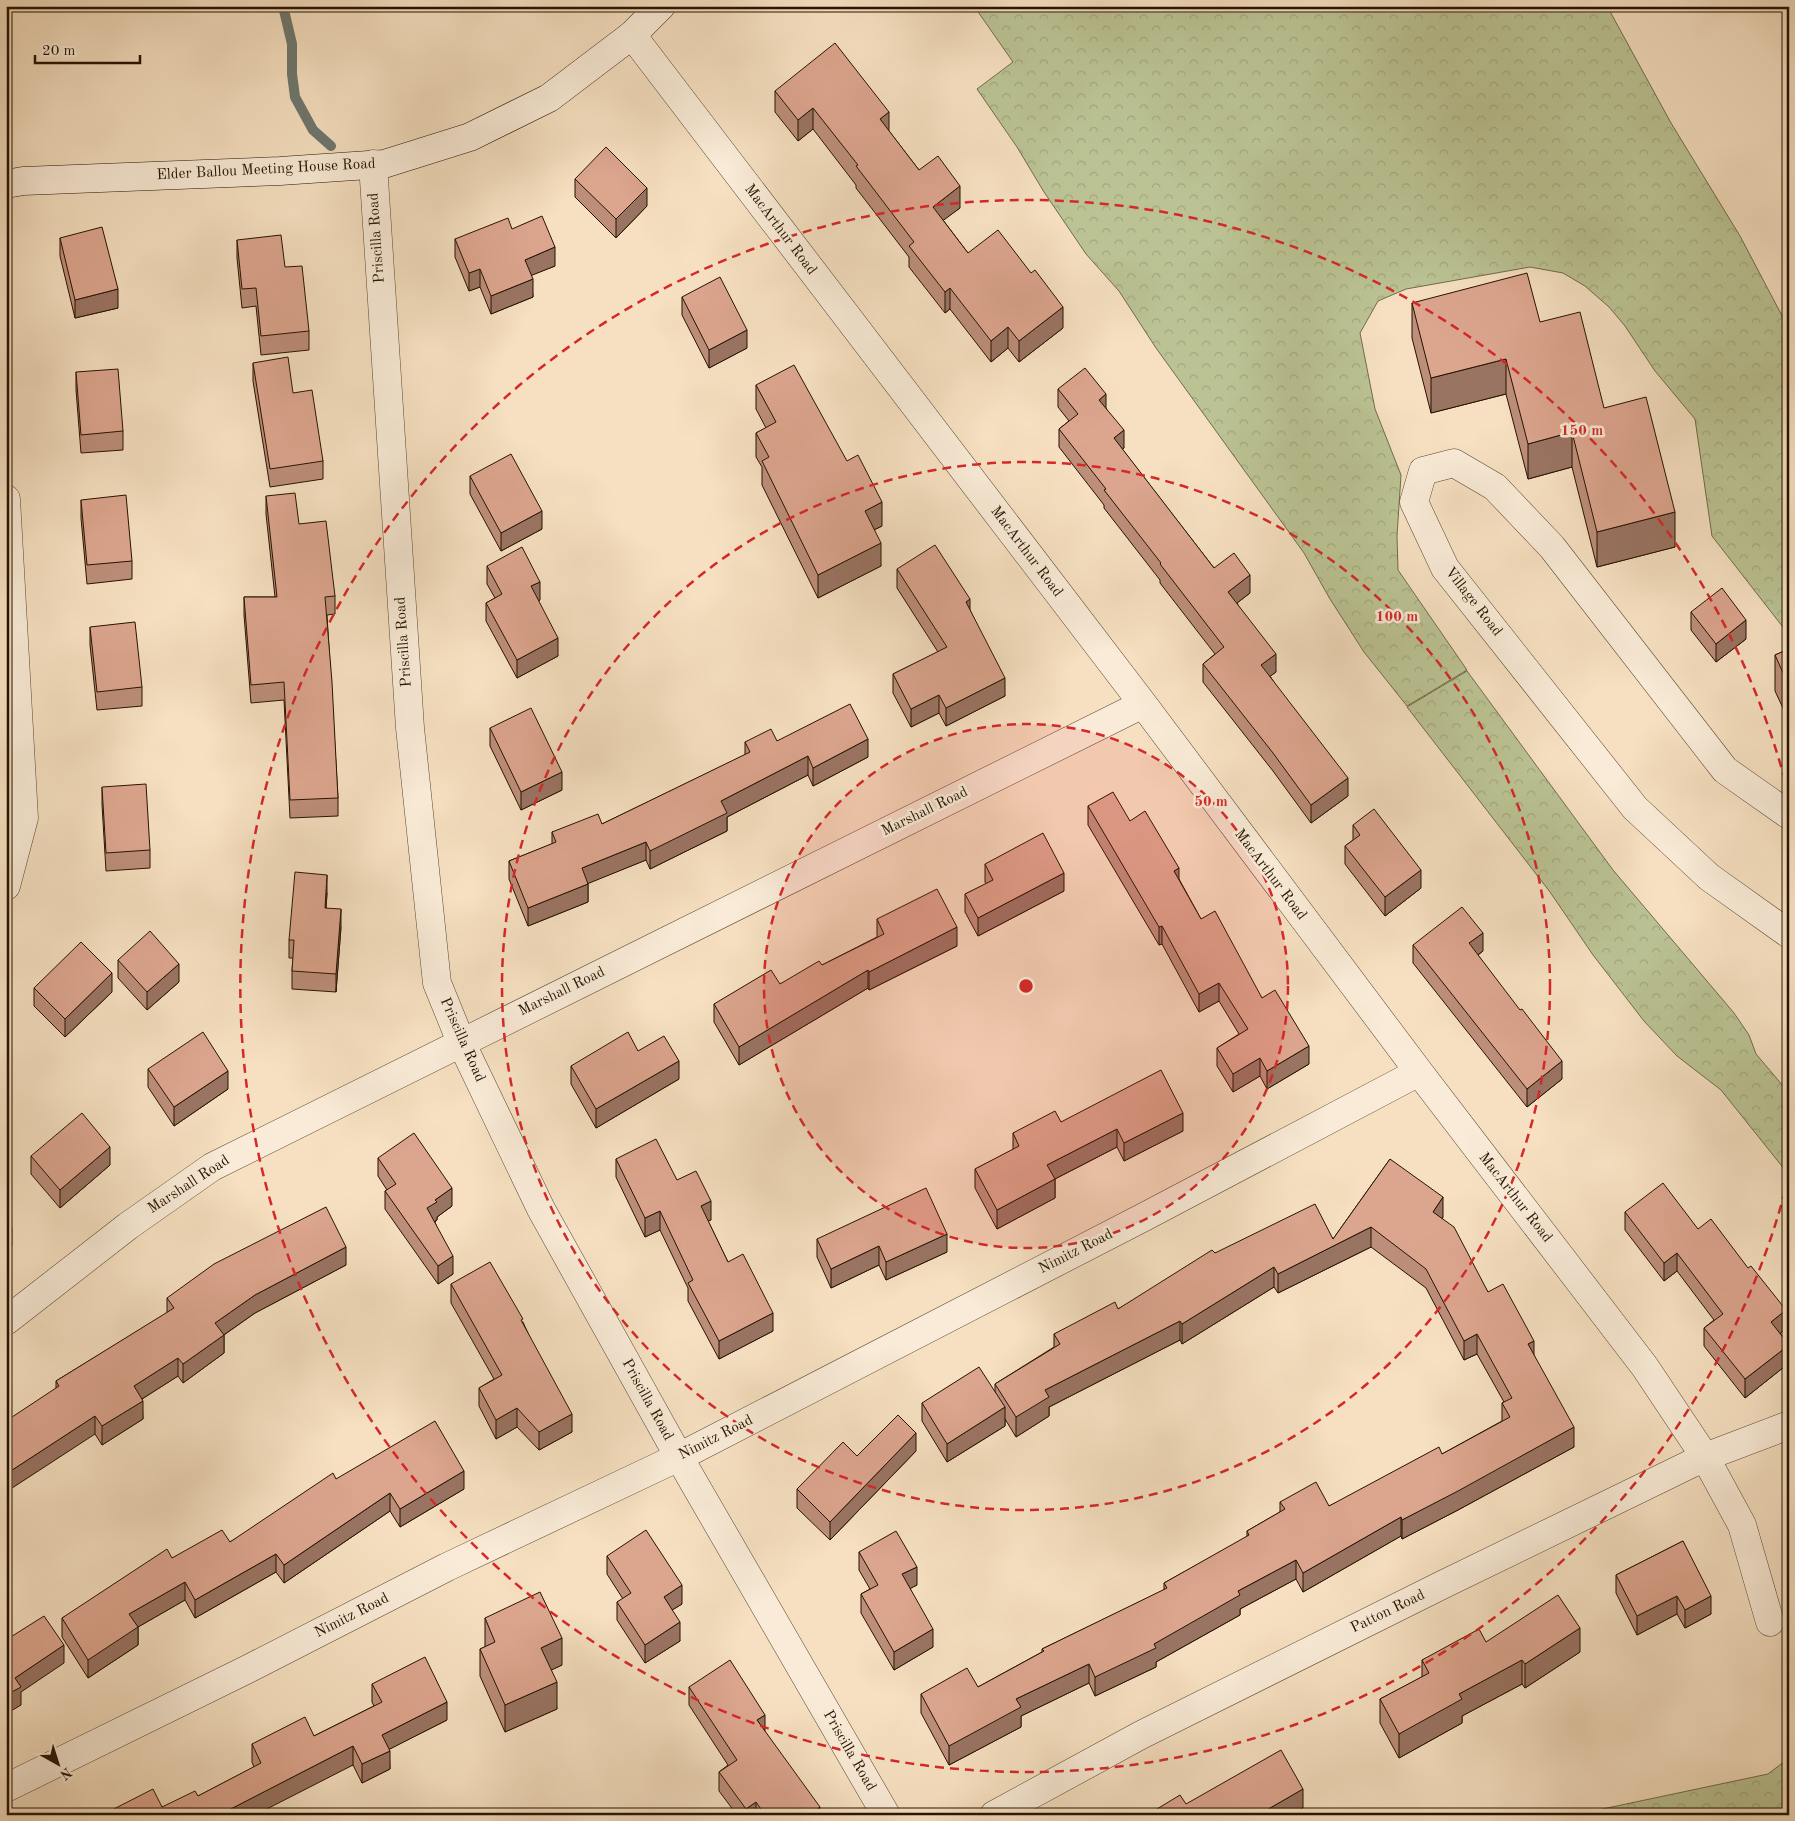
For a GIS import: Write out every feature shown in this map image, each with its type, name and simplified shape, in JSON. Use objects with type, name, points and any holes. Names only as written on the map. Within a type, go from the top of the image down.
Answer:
[{"type":"street","name":"Elder Ballou Meeting House Road","points":[[6,184],[24,181],[280,171],[384,164],[470,137],[549,98],[632,35],[661,6]]},
{"type":"street","name":"MacArthur Road","points":[[632,35],[1142,704],[1418,1072],[1645,1367],[1705,1457],[1742,1525],[1770,1622]]},
{"type":"street","name":"Priscilla Road","points":[[373,164],[410,728],[437,983],[461,1042],[541,1209],[679,1458],[886,1815]]},
{"type":"street","name":"Village Road","points":[[1789,815],[1725,770],[1552,547],[1495,487],[1454,463],[1423,472],[1414,502],[1445,568],[1636,808],[1709,877],[1789,934]]},
{"type":"street","points":[[6,499],[24,818],[6,886]]},
{"type":"street","name":"Marshall Road","points":[[6,1320],[128,1226],[212,1166],[1142,704]]},
{"type":"street","name":"Nimitz Road","points":[[6,1788],[248,1669],[447,1567],[679,1458],[1144,1217],[1418,1072]]},
{"type":"street","name":"Patton Road","points":[[994,1815],[1150,1730],[1442,1585],[1705,1457],[1789,1425]]},
{"type":"green space","points":[[974,6],[1607,6],[1671,123],[1740,236],[1789,329],[1789,630],[1786,631],[1712,536],[1695,419],[1655,371],[1625,326],[1609,307],[1585,286],[1563,273],[1530,267],[1406,289],[1378,301],[1360,333],[1375,409],[1401,475],[1397,536],[1398,570],[1467,670],[1407,706],[1364,652],[1330,599],[1304,553],[1156,348],[1119,291],[1086,254],[977,89],[1013,62]]},
{"type":"green space","points":[[1467,671],[1613,870],[1734,1013],[1749,1035],[1756,1054],[1789,1093],[1789,1175],[1721,1090],[1677,1056],[1644,1021],[1593,955],[1550,892],[1407,707]]},
{"type":"green space","points":[[1789,1758],[1789,1815],[1574,1815],[1768,1774]]},
{"type":"building","points":[[835,43],[889,112],[880,119],[919,170],[938,156],[960,186],[933,207],[968,253],[998,230],[1031,273],[1035,270],[1063,307],[1019,341],[1008,327],[991,341],[950,288],[945,292],[909,246],[914,242],[856,166],[858,165],[813,108],[798,120],[775,91]]},
{"type":"building","points":[[606,147],[647,188],[616,219],[575,179]]},
{"type":"building","points":[[542,216],[555,247],[525,260],[533,279],[491,296],[480,269],[469,273],[455,239],[508,218],[512,229]]},
{"type":"building","points":[[102,227],[118,289],[75,300],[60,238]]},
{"type":"building","points":[[281,235],[285,267],[302,266],[309,331],[261,336],[256,288],[242,289],[237,240]]},
{"type":"building","points":[[1527,273],[1540,322],[1580,312],[1604,408],[1646,397],[1675,512],[1597,532],[1572,432],[1528,444],[1506,359],[1431,378],[1412,303]]},
{"type":"building","points":[[720,277],[747,330],[709,350],[682,297]]},
{"type":"building","points":[[288,357],[293,393],[312,390],[323,461],[270,469],[253,363]]},
{"type":"building","points":[[794,365],[847,461],[858,455],[882,502],[865,511],[881,543],[818,575],[762,461],[769,457],[756,433],[776,422],[756,385]]},
{"type":"building","points":[[1085,368],[1106,394],[1099,400],[1124,430],[1114,438],[1214,568],[1234,553],[1250,575],[1228,592],[1276,654],[1261,665],[1348,778],[1311,805],[1203,664],[1224,647],[1059,429],[1078,414],[1058,389]]},
{"type":"building","points":[[118,369],[123,431],[81,435],[76,372]]},
{"type":"building","points":[[511,454],[542,511],[501,533],[470,476]]},
{"type":"building","points":[[295,493],[299,524],[326,521],[335,596],[325,597],[338,798],[290,800],[284,682],[251,685],[244,597],[277,597],[266,496]]},
{"type":"building","points":[[126,495],[132,561],[87,565],[81,500]]},
{"type":"building","points":[[935,545],[970,599],[966,602],[1005,678],[946,708],[939,695],[911,709],[893,674],[947,647],[897,569]]},
{"type":"building","points":[[522,547],[540,582],[531,586],[558,638],[517,660],[486,603],[502,594],[487,566]]},
{"type":"building","points":[[1722,588],[1746,620],[1716,644],[1691,612]]},
{"type":"building","points":[[135,622],[142,687],[97,692],[90,627]]},
{"type":"building","points":[[1789,649],[1789,686],[1775,655]]},
{"type":"building","points":[[850,704],[868,739],[813,768],[808,756],[721,801],[727,813],[650,851],[646,842],[582,868],[588,884],[528,908],[509,861],[556,842],[552,832],[598,814],[602,824],[750,752],[745,742],[771,729],[777,741]]},
{"type":"building","points":[[531,708],[562,772],[521,792],[490,728]]},
{"type":"building","points":[[146,784],[150,850],[106,853],[102,787]]},
{"type":"building","points":[[1113,792],[1130,821],[1145,811],[1179,868],[1174,871],[1201,919],[1215,911],[1262,998],[1275,990],[1309,1046],[1267,1071],[1260,1058],[1233,1074],[1217,1048],[1248,1029],[1219,983],[1199,994],[1162,926],[1159,927],[1088,806]]},
{"type":"building","points":[[1374,809],[1421,870],[1385,897],[1345,846],[1360,835],[1353,825]]},
{"type":"building","points":[[1043,833],[1064,873],[978,918],[965,894],[993,880],[985,864]]},
{"type":"building","points":[[295,872],[327,875],[325,908],[341,909],[336,974],[292,971],[294,940],[289,940]]},
{"type":"building","points":[[937,889],[957,927],[869,972],[868,970],[739,1047],[714,1004],[771,970],[780,984],[819,961],[822,965],[884,934],[877,919]]},
{"type":"building","points":[[1462,907],[1483,933],[1469,943],[1562,1061],[1527,1089],[1413,945]]},
{"type":"building","points":[[150,931],[179,964],[147,992],[118,960]]},
{"type":"building","points":[[81,942],[112,973],[65,1019],[34,988]]},
{"type":"building","points":[[203,1032],[228,1071],[174,1107],[148,1069]]},
{"type":"building","points":[[628,1032],[638,1051],[664,1036],[679,1061],[596,1109],[571,1066]]},
{"type":"building","points":[[1161,1070],[1183,1113],[1124,1143],[1117,1129],[1047,1165],[1055,1179],[997,1210],[975,1169],[1019,1146],[1013,1133],[1055,1111],[1061,1122]]},
{"type":"building","points":[[82,1113],[110,1147],[60,1190],[31,1156]]},
{"type":"building","points":[[414,1133],[452,1188],[435,1200],[437,1202],[427,1208],[453,1256],[438,1266],[385,1191],[396,1184],[378,1158]]},
{"type":"building","points":[[656,1139],[677,1180],[696,1171],[711,1201],[701,1206],[728,1262],[743,1254],[773,1313],[719,1341],[688,1283],[693,1280],[660,1211],[645,1218],[616,1159]]},
{"type":"building","points":[[1390,1159],[1443,1197],[1433,1212],[1454,1227],[1488,1292],[1503,1284],[1534,1341],[1528,1344],[1574,1427],[1458,1491],[1402,1520],[1401,1517],[1303,1573],[1296,1560],[1238,1591],[1240,1595],[1154,1644],[1156,1648],[1095,1677],[1089,1664],[1016,1699],[1021,1707],[949,1746],[921,1694],[967,1668],[978,1687],[1044,1651],[1042,1649],[1167,1588],[1164,1583],[1249,1535],[1247,1531],[1285,1509],[1280,1502],[1316,1482],[1329,1506],[1439,1447],[1442,1454],[1510,1417],[1502,1403],[1512,1398],[1477,1334],[1464,1341],[1426,1269],[1371,1227],[1278,1274],[1274,1267],[1182,1324],[1180,1321],[1045,1390],[1049,1397],[1016,1417],[995,1384],[1060,1344],[1054,1334],[1115,1302],[1118,1309],[1212,1250],[1215,1253],[1315,1204],[1333,1239]]},
{"type":"building","points":[[1663,1183],[1698,1229],[1711,1219],[1748,1268],[1751,1266],[1786,1310],[1771,1322],[1789,1345],[1745,1379],[1704,1328],[1723,1314],[1677,1253],[1664,1263],[1625,1212]]},
{"type":"building","points":[[926,1188],[947,1234],[886,1262],[879,1246],[831,1269],[817,1239]]},
{"type":"building","points":[[326,1207],[346,1247],[255,1295],[215,1323],[224,1335],[183,1364],[178,1358],[134,1386],[143,1401],[102,1426],[95,1416],[6,1474],[6,1421],[59,1386],[56,1381],[174,1308],[167,1298],[214,1264]]},
{"type":"building","points":[[6,1220],[12,1228],[6,1233]]},
{"type":"building","points":[[490,1262],[523,1319],[521,1320],[572,1414],[539,1432],[517,1408],[496,1420],[479,1388],[502,1375],[451,1284]]},
{"type":"building","points":[[979,1367],[1005,1407],[947,1444],[922,1403]]},
{"type":"building","points":[[898,1415],[916,1433],[830,1522],[797,1489],[843,1442],[857,1456]]},
{"type":"building","points":[[435,1421],[464,1471],[400,1509],[390,1493],[284,1565],[276,1554],[195,1600],[185,1582],[129,1614],[138,1627],[88,1660],[62,1618],[167,1549],[172,1558],[222,1530],[230,1542],[333,1473],[336,1479]]},
{"type":"building","points":[[646,1530],[682,1585],[664,1597],[680,1622],[645,1645],[617,1602],[631,1593],[607,1556]]},
{"type":"building","points":[[896,1531],[917,1567],[902,1574],[933,1629],[894,1652],[861,1594],[878,1585],[859,1552]]},
{"type":"building","points":[[1683,1541],[1711,1596],[1685,1610],[1677,1596],[1637,1616],[1616,1575]]},
{"type":"building","points":[[540,1592],[562,1638],[541,1648],[557,1682],[505,1705],[480,1649],[495,1642],[485,1618]]},
{"type":"building","points":[[1558,1595],[1580,1628],[1525,1664],[1522,1660],[1459,1694],[1462,1699],[1399,1734],[1380,1699],[1429,1673],[1422,1660],[1479,1629],[1486,1642]]},
{"type":"building","points":[[44,1616],[64,1645],[15,1678],[21,1687],[6,1695],[6,1640]]},
{"type":"building","points":[[425,1657],[447,1702],[382,1735],[390,1751],[362,1764],[353,1746],[219,1815],[102,1815],[153,1789],[162,1807],[195,1791],[198,1796],[261,1763],[252,1744],[305,1717],[314,1736],[382,1702],[372,1684]]},
{"type":"building","points":[[730,1660],[765,1715],[757,1720],[820,1807],[810,1815],[765,1815],[756,1802],[746,1809],[719,1772],[737,1760],[689,1687]]},
{"type":"building","points":[[1281,1750],[1303,1789],[1258,1815],[1249,1815],[1246,1809],[1236,1815],[1147,1815],[1180,1795],[1186,1804]]},
{"type":"waterway","points":[[283,6],[292,44],[292,74],[295,97],[313,130],[331,146]]}]
